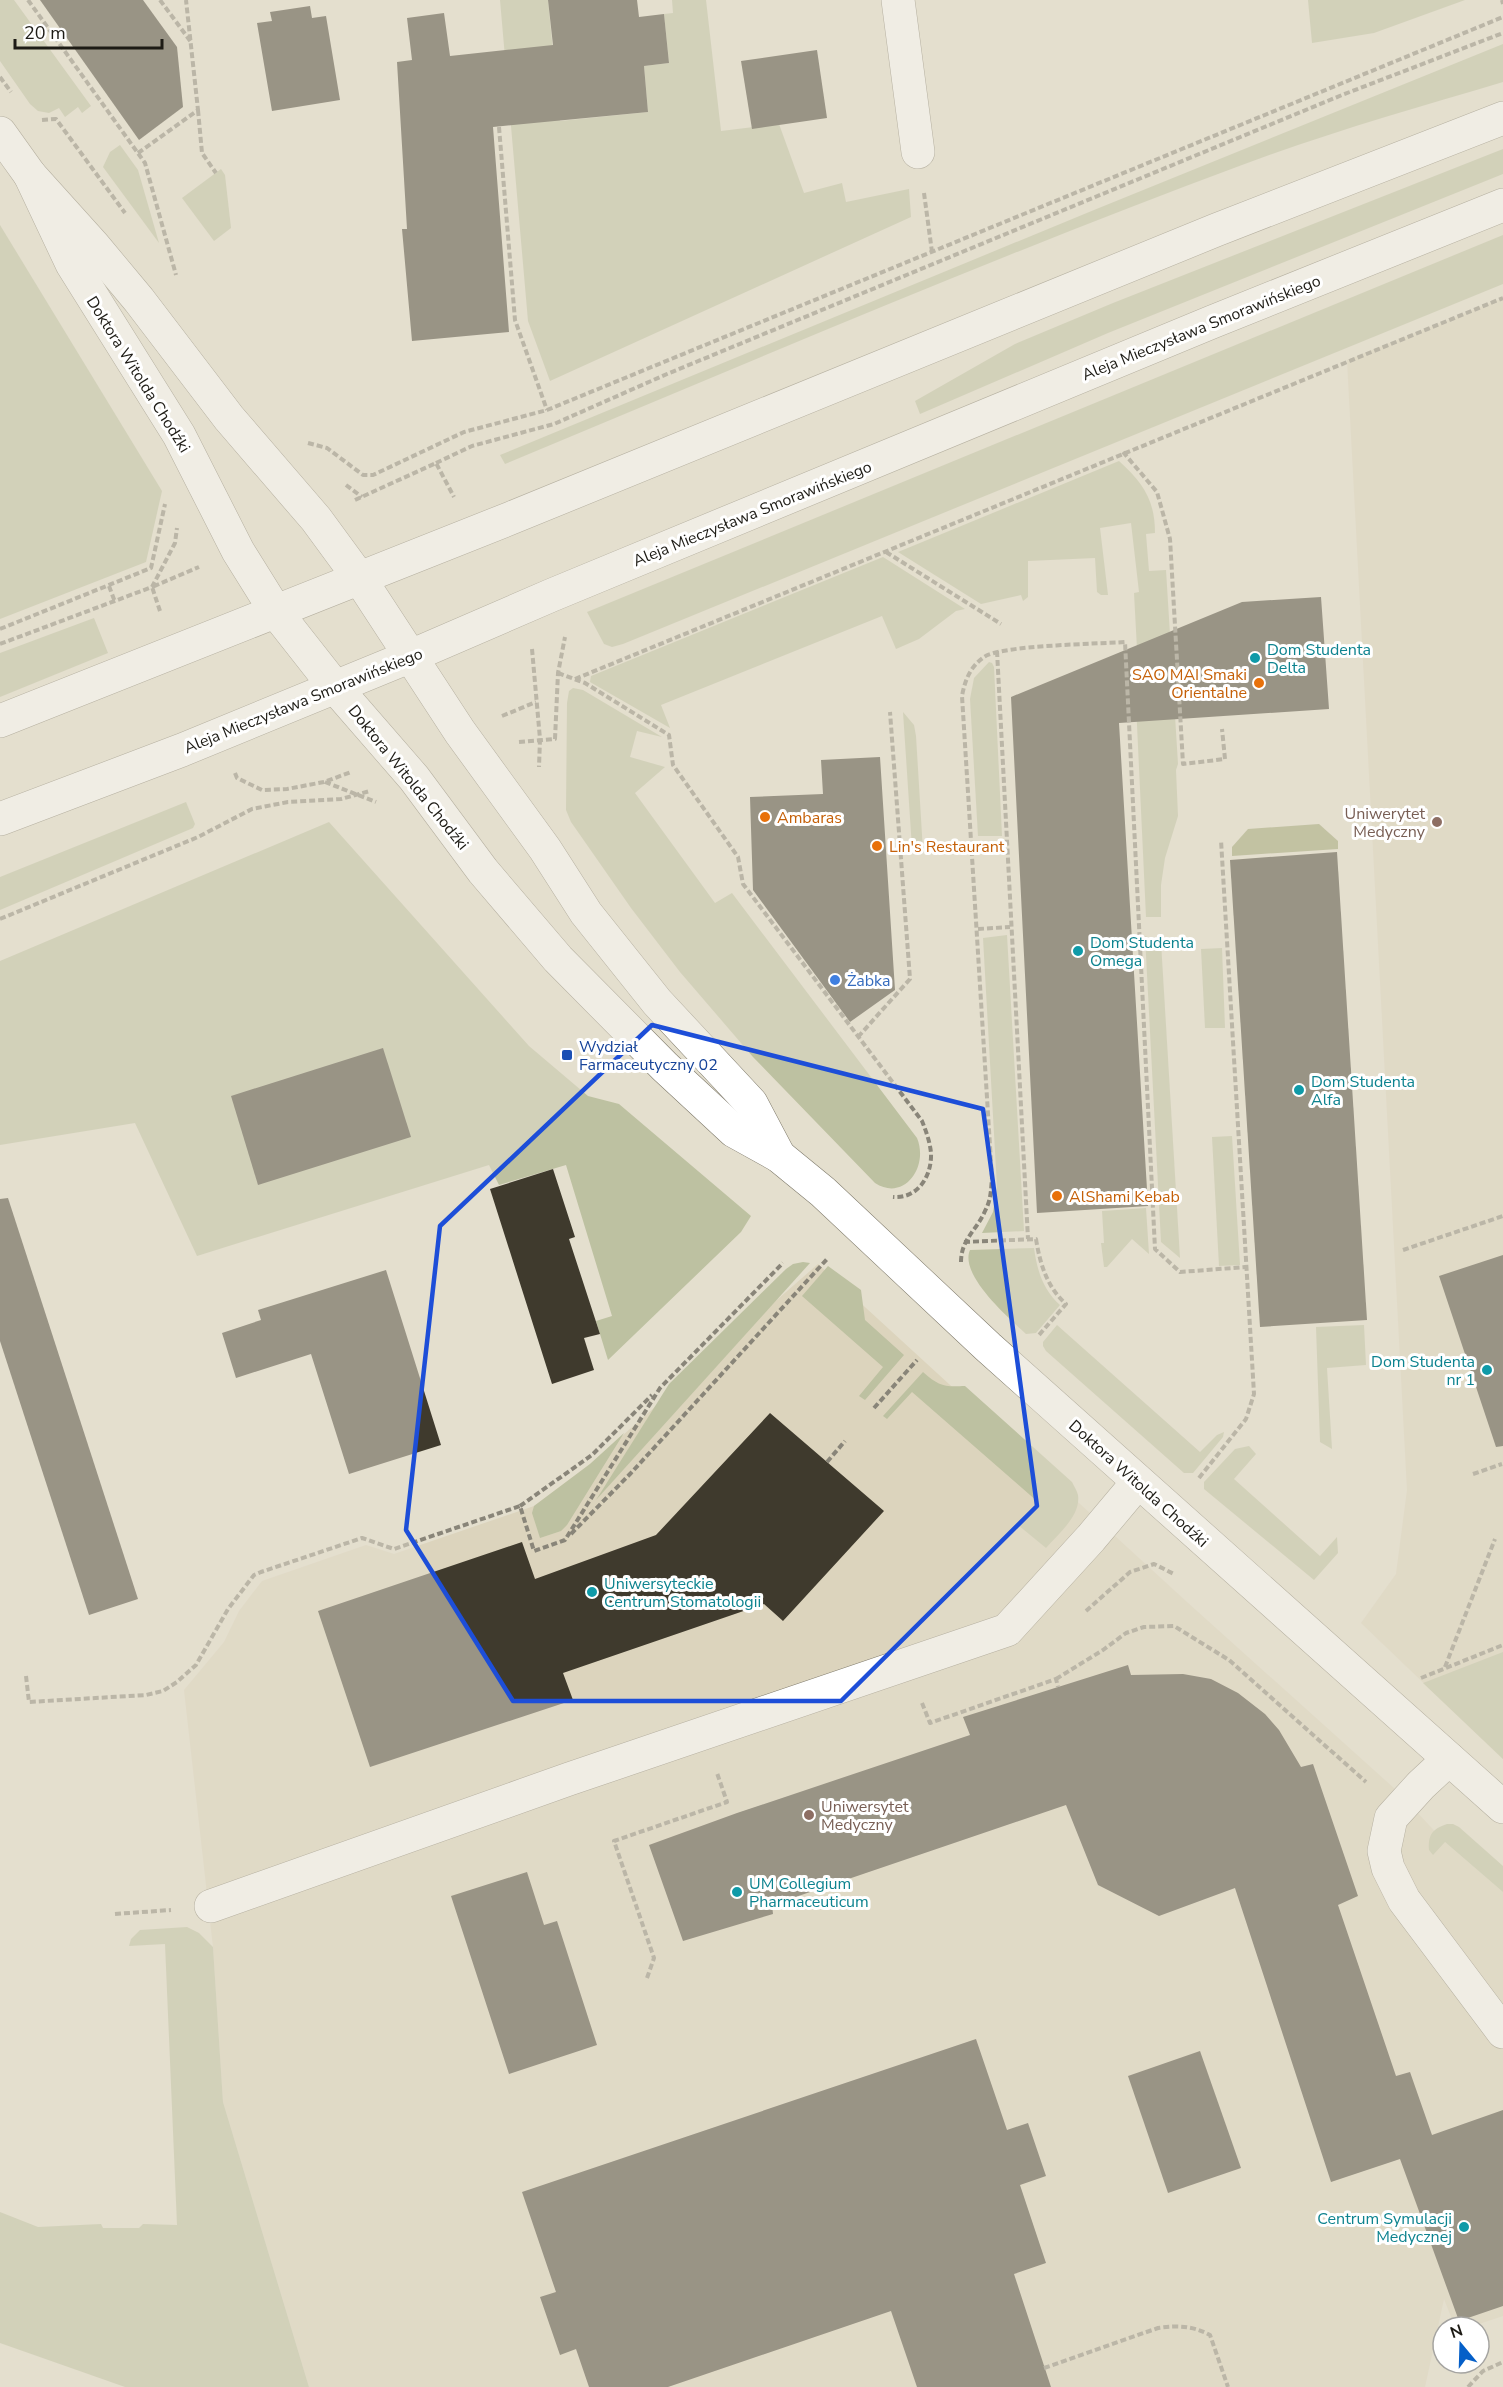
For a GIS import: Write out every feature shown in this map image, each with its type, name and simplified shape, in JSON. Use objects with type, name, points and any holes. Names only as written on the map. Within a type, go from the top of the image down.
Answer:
[{"type":"street","points":[[898,0],[918,152]]},
{"type":"street","points":[[0,721],[360,579],[1205,234],[1503,118]]},
{"type":"street","name":"Doktora Witolda Chodźki","points":[[0,133],[30,175],[139,300],[229,418],[316,519],[360,579],[460,732],[545,849],[586,913],[657,1002],[751,1103],[779,1156]]},
{"type":"street","name":"Doktora Witolda Chodźki","points":[[30,175],[72,264],[179,435],[238,551],[276,612],[335,687],[414,778],[483,871],[558,959],[657,1060],[734,1131],[779,1156],[823,1192],[948,1311],[1503,1807]]},
{"type":"street","name":"Aleja Mieczysława Smorawińskiego","points":[[0,819],[182,750],[552,595],[1503,205]]},
{"type":"street","points":[[211,1906],[1006,1630],[1084,1546],[1138,1482]]},
{"type":"street","points":[[1449,1758],[1391,1818],[1384,1851],[1388,1868],[1404,1900],[1503,2032]]},
{"type":"path","points":[[28,0],[145,163],[178,285]]},
{"type":"path","points":[[160,0],[191,43]]},
{"type":"path","points":[[186,0],[202,153],[216,173]]},
{"type":"path","points":[[346,462],[363,475],[373,475],[464,432],[548,410],[1503,17]]},
{"type":"path","points":[[363,497],[472,446],[554,424],[667,374],[1342,95],[1503,33]]},
{"type":"path","points":[[138,153],[198,110]]},
{"type":"path","points":[[499,127],[515,320],[548,410]]},
{"type":"path","points":[[918,152],[932,252]]},
{"type":"path","points":[[575,679],[1122,452],[1503,298]]},
{"type":"path","points":[[1122,452],[1157,492],[1170,540],[1183,764],[1225,759],[1222,729]]},
{"type":"path","points":[[436,463],[449,487]]},
{"type":"path","points":[[0,629],[151,568],[167,499]]},
{"type":"path","points":[[885,552],[1001,624]]},
{"type":"path","points":[[0,644],[115,602],[206,564]]},
{"type":"path","points":[[109,586],[115,602]]},
{"type":"path","points":[[152,587],[163,618]]},
{"type":"path","points":[[513,743],[555,739],[558,673],[566,634]]},
{"type":"path","points":[[963,1273],[961,1253],[964,1242],[978,1225],[991,1197],[978,929],[962,696],[966,679],[975,664],[997,651],[1125,642],[1155,1249],[1180,1272],[1246,1267]]},
{"type":"path","points":[[498,718],[536,702],[532,648]]},
{"type":"path","points":[[997,651],[1028,1239]]},
{"type":"path","points":[[558,673],[575,679],[669,735],[673,765],[738,857],[743,884],[922,1121],[931,1154],[929,1171],[921,1186],[910,1196],[885,1195]]},
{"type":"path","points":[[858,1037],[910,979],[890,712]]},
{"type":"path","points":[[237,778],[262,790],[286,789],[324,782],[360,768]]},
{"type":"path","points":[[0,919],[198,837],[252,809],[288,802],[340,799]]},
{"type":"path","points":[[1198,1479],[1246,1419],[1254,1394],[1221,840]]},
{"type":"path","points":[[978,929],[1010,927]]},
{"type":"path","points":[[1402,1250],[1503,1216]]},
{"type":"path","points":[[964,1242],[1036,1239],[1046,1277],[1066,1304],[1038,1336]]},
{"type":"path","points":[[520,1506],[534,1551],[565,1540],[631,1473],[828,1258]]},
{"type":"path","points":[[26,1676],[29,1702],[146,1695],[163,1691],[196,1665],[228,1609],[254,1575],[362,1538],[393,1549],[520,1506],[592,1455],[783,1263]]},
{"type":"path","points":[[874,1408],[917,1360]]},
{"type":"path","points":[[565,1540],[660,1388]]},
{"type":"path","points":[[827,1462],[845,1441]]},
{"type":"path","points":[[1473,1474],[1502,1464]]},
{"type":"path","points":[[1445,1667],[1495,1539]]},
{"type":"path","points":[[1081,1617],[1130,1572],[1154,1564],[1178,1577]]},
{"type":"path","points":[[921,1701],[930,1723],[1056,1679],[1126,1633],[1144,1627],[1174,1626],[1229,1660],[1353,1769]]},
{"type":"path","points":[[1419,1679],[1503,1645]]},
{"type":"path","points":[[1056,1679],[1058,1687]]},
{"type":"path","points":[[910,1705],[932,1698]]},
{"type":"path","points":[[647,1978],[654,1958],[614,1841],[727,1802],[716,1773],[727,1769]]},
{"type":"path","points":[[115,1914],[211,1906]]},
{"type":"path","points":[[1044,2367],[1158,2328],[1196,2327],[1210,2335],[1228,2387]]},
{"type":"path","points":[[1468,2387],[1483,2371],[1503,2362]]},
{"type":"highlighted area","points":[[652,1025],[983,1109],[1037,1506],[841,1701],[513,1701],[406,1530],[440,1226]]},
{"type":"shaded area","name":"Uniwerytet Medyczny","points":[[1503,298],[1503,1759],[1361,1623],[1396,1574],[1407,1490],[1347,360]]},
{"type":"shaded area","name":"Uniwersytet Medyczny","points":[[818,1264],[1395,1789],[1445,1842],[1503,1892],[1503,2316],[1491,2320],[1491,2315],[1450,2315],[1444,2299],[1441,2315],[1431,2315],[1431,2359],[1425,2387],[309,2387],[223,2102],[213,1947],[184,1690],[224,1642],[239,1611],[262,1581],[366,1545],[394,1554],[534,1506],[590,1464]]},
{"type":"green space","points":[[0,0],[14,0],[91,106],[82,113],[78,107],[65,117],[59,108],[49,113],[38,111],[30,104],[0,61]]},
{"type":"green space","points":[[500,0],[548,0],[560,121],[648,112],[644,66],[669,63],[664,14],[673,13],[672,0],[706,0],[721,131],[779,124],[804,193],[842,183],[846,202],[909,189],[911,217],[550,381],[528,321]]},
{"type":"green space","points":[[1308,0],[1465,0],[1374,33],[1312,43]]},
{"type":"green space","points":[[1503,44],[1503,82],[1274,153],[964,273],[505,464],[500,455],[1094,210]]},
{"type":"green space","points":[[120,145],[138,170],[159,243],[103,167],[110,152]]},
{"type":"green space","points":[[1503,149],[1503,174],[1108,333],[920,414],[915,401],[1015,344]]},
{"type":"green space","points":[[221,169],[225,175],[231,228],[214,241],[182,198]]},
{"type":"green space","points":[[0,225],[162,491],[146,562],[0,619]]},
{"type":"green space","points":[[1503,235],[1503,284],[623,644],[612,647],[604,644],[587,612]]},
{"type":"green space","points":[[1119,461],[1141,485],[1153,511],[1155,533],[1146,534],[1149,571],[1166,570],[1178,764],[1176,770],[1178,816],[1165,858],[1161,885],[1161,917],[1146,917],[1134,661],[1137,649],[1134,593],[1139,592],[1131,523],[1100,528],[1108,595],[1101,595],[1097,592],[1095,558],[1028,561],[1028,597],[1023,601],[1021,595],[981,604],[898,552]]},
{"type":"green space","points":[[883,557],[965,609],[956,611],[919,639],[896,649],[882,616],[661,705],[670,728],[590,682],[591,676]]},
{"type":"green space","points":[[94,618],[108,653],[0,697],[0,653]]},
{"type":"green space","points":[[989,662],[994,667],[1002,836],[978,836],[970,699],[974,678]]},
{"type":"green space","points":[[573,688],[583,690],[662,737],[637,731],[630,757],[665,767],[635,793],[715,903],[732,893],[917,1138],[920,1160],[917,1170],[904,1185],[886,1188],[875,1183],[753,1057],[680,972],[631,908],[571,822],[566,810],[567,703],[569,691]]},
{"type":"green space","points":[[903,712],[914,725],[916,736],[923,851],[919,851],[919,847],[912,848]]},
{"type":"green space","points":[[186,802],[195,824],[193,828],[0,910],[0,877]]},
{"type":"green space","points":[[329,822],[529,1046],[588,1096],[619,1104],[751,1216],[741,1232],[608,1360],[596,1321],[612,1316],[566,1165],[499,1185],[489,1165],[197,1256],[135,1123],[0,1145],[0,961]]},
{"type":"green space","points":[[1319,824],[1338,841],[1338,849],[1232,856],[1232,847],[1248,829]]},
{"type":"green space","points":[[1007,935],[1024,1231],[982,1233],[993,1212],[997,1187],[983,938]]},
{"type":"green space","points":[[1145,936],[1161,942],[1180,1258],[1161,1242]]},
{"type":"green space","points":[[1222,948],[1225,1028],[1205,1028],[1201,949]]},
{"type":"green space","points":[[1232,1136],[1240,1265],[1219,1266],[1212,1137]]},
{"type":"green space","points":[[1146,1208],[1149,1254],[1132,1239],[1107,1267],[1104,1267],[1101,1243],[1104,1243],[1102,1211]]},
{"type":"green space","points":[[1034,1248],[1042,1279],[1049,1293],[1060,1305],[1036,1333],[1026,1334],[978,1283],[969,1260],[970,1250]]},
{"type":"green space","points":[[810,1263],[596,1500],[669,1384],[786,1269],[793,1264]]},
{"type":"green space","points":[[828,1266],[861,1290],[865,1320],[904,1355],[865,1400],[859,1396],[883,1367],[802,1296]]},
{"type":"green space","points":[[1057,1325],[1200,1452],[1217,1435],[1224,1432],[1223,1437],[1193,1473],[1184,1473],[1046,1351],[1043,1342]]},
{"type":"green space","points":[[1364,1325],[1366,1365],[1327,1368],[1332,1449],[1320,1442],[1316,1327]]},
{"type":"green space","points":[[923,1372],[942,1385],[965,1386],[1072,1482],[1078,1495],[1076,1510],[1068,1524],[1046,1548],[1018,1525],[1038,1502],[912,1392],[887,1419],[883,1416]]},
{"type":"green space","points":[[624,1433],[567,1525],[561,1531],[540,1538],[532,1513],[534,1506],[590,1464]]},
{"type":"green space","points":[[1249,1446],[1256,1454],[1234,1479],[1320,1556],[1337,1537],[1338,1553],[1314,1580],[1204,1489],[1204,1482],[1235,1449]]},
{"type":"green space","points":[[1503,1652],[1503,1759],[1423,1683]]},
{"type":"green space","points":[[1447,1824],[1459,1827],[1503,1866],[1503,1892],[1445,1842],[1433,1855],[1429,1850],[1430,1836],[1434,1830]]},
{"type":"green space","points":[[187,1927],[199,1933],[213,1947],[223,2102],[309,2387],[125,2387],[0,2343],[0,2212],[38,2227],[101,2224],[103,2228],[139,2228],[143,2224],[177,2225],[165,1944],[129,1946],[131,1939],[140,1930]]},
{"type":"building","points":[[40,0],[143,0],[177,47],[183,107],[139,140]]},
{"type":"building","points":[[548,0],[637,0],[639,17],[664,14],[669,63],[644,66],[648,112],[493,127],[509,332],[412,341],[402,229],[407,229],[397,62],[412,60],[407,18],[444,13],[450,56],[553,45]]},
{"type":"building","points":[[310,6],[312,18],[326,16],[340,100],[272,111],[257,23],[272,21],[270,12]]},
{"type":"building","points":[[817,50],[827,118],[752,129],[741,61]]},
{"type":"building","name":"Dom Studenta Omega","points":[[1321,597],[1329,709],[1119,723],[1148,1206],[1037,1213],[1011,697],[1242,602]]},
{"type":"building","points":[[880,757],[895,990],[850,1022],[753,890],[750,797],[823,794],[821,760]]},
{"type":"building","name":"Dom Studenta Alfa","points":[[1337,852],[1367,1320],[1260,1327],[1230,860]]},
{"type":"building","points":[[383,1048],[411,1137],[258,1185],[231,1096]]},
{"type":"building","points":[[553,1169],[575,1237],[569,1239],[600,1334],[584,1338],[594,1370],[552,1384],[490,1189]]},
{"type":"building","points":[[8,1198],[138,1599],[89,1615],[0,1341],[0,1199]]},
{"type":"building","name":"Dom Studenta nr 1","points":[[1503,1255],[1503,1446],[1496,1447],[1439,1276]]},
{"type":"building","points":[[386,1270],[441,1445],[349,1474],[311,1354],[236,1378],[222,1333],[261,1320],[258,1310]]},
{"type":"building","name":"Uniwersyteckie Centrum Stomatologii","points":[[770,1413],[884,1511],[783,1621],[764,1604],[563,1673],[573,1700],[370,1767],[318,1611],[522,1542],[535,1579],[656,1535]]},
{"type":"building","name":"UM Collegium Pharmaceuticum","points":[[1128,1665],[1131,1675],[1183,1674],[1211,1679],[1238,1693],[1265,1714],[1279,1730],[1301,1767],[1313,1764],[1358,1896],[1338,1905],[1396,2076],[1410,2072],[1432,2135],[1503,2110],[1503,2306],[1477,2315],[1457,2315],[1400,2159],[1331,2182],[1235,1888],[1159,1916],[1098,1885],[1066,1805],[772,1905],[773,1914],[683,1941],[649,1845],[970,1735],[963,1717]]},
{"type":"building","points":[[527,1872],[544,1925],[557,1921],[597,2045],[509,2074],[451,1896]]},
{"type":"building","points":[[976,2039],[1007,2130],[1028,2123],[1046,2176],[1020,2185],[1046,2263],[1014,2274],[1051,2387],[917,2387],[891,2311],[668,2387],[589,2387],[576,2349],[560,2355],[540,2297],[556,2292],[522,2192]]},
{"type":"building","points":[[1200,2051],[1241,2168],[1168,2193],[1128,2076]]},
{"type":"place","name":"Dom Studenta Delta","points":[[1255,658]]},
{"type":"place","name":"SAO MAI Smaki Orientalne","points":[[1259,683]]},
{"type":"place","name":"Ambaras","points":[[765,817]]},
{"type":"place","name":"Uniwerytet Medyczny","points":[[1437,822]]},
{"type":"place","name":"Lin's Restaurant","points":[[877,846]]},
{"type":"place","name":"Dom Studenta Omega","points":[[1078,951]]},
{"type":"place","name":"Żabka","points":[[835,980]]},
{"type":"place","name":"Wydział Farmaceutyczny 02","points":[[567,1055]]},
{"type":"place","name":"Dom Studenta Alfa","points":[[1299,1090]]},
{"type":"place","name":"AlShami Kebab","points":[[1057,1196]]},
{"type":"place","name":"Dom Studenta nr 1","points":[[1487,1370]]},
{"type":"place","name":"Uniwersyteckie Centrum Stomatologii","points":[[592,1592]]},
{"type":"place","name":"Uniwersytet Medyczny","points":[[809,1815]]},
{"type":"place","name":"UM Collegium Pharmaceuticum","points":[[737,1892]]},
{"type":"place","name":"Centrum Symulacji Medycznej","points":[[1464,2227]]}]
